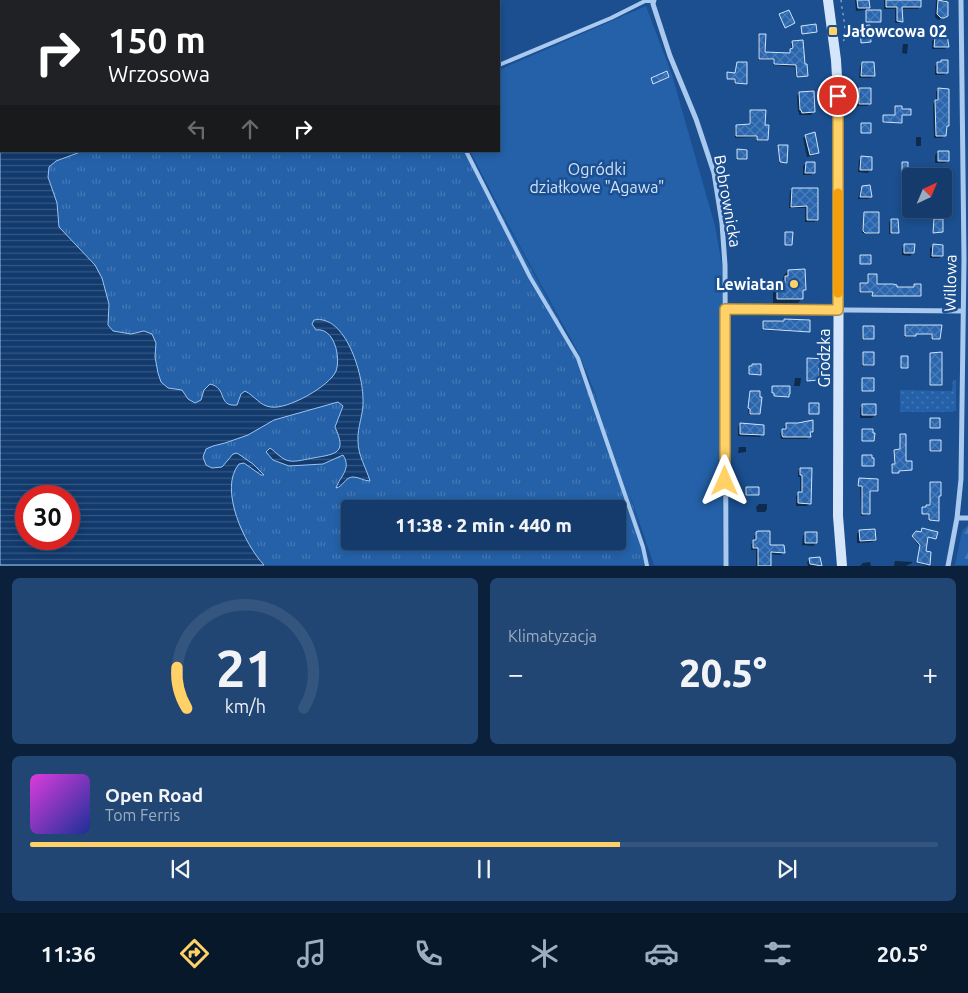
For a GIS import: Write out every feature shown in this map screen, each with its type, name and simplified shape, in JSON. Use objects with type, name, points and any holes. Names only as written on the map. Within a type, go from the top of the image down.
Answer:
[{"type":"street","name":"Bobrownicka","points":[[654,0],[653,4],[670,56],[696,119],[714,173],[723,236],[726,566]]},
{"type":"street","name":"Grodzka","points":[[828,0],[838,80],[838,516],[842,566]]},
{"type":"street","name":"Willowa","points":[[948,566],[957,518],[965,419],[965,331],[962,311],[966,260],[965,80],[961,0]]},
{"type":"street","points":[[725,309],[962,311]]},
{"type":"street","points":[[957,518],[968,518]]},
{"type":"lane","points":[[500,65],[611,18],[645,1],[654,0]]},
{"type":"lane","points":[[467,152],[530,277],[578,358],[640,538],[647,566]]},
{"type":"green space","name":"Ogródki działkowe \"Agawa\"","points":[[646,6],[672,75],[715,226],[722,265],[723,565],[654,565],[596,396],[579,354],[471,152],[500,152],[500,70]]},
{"type":"green space","points":[[0,152],[468,152],[559,320],[599,404],[626,481],[650,565],[0,565]]},
{"type":"green space","points":[[953,380],[956,380],[956,411],[900,412],[900,390],[952,391]]},
{"type":"green space","points":[[968,525],[968,565],[955,565],[962,531]]},
{"type":"shaded area","points":[[0,152],[80,152],[56,161],[49,167],[48,177],[57,203],[59,227],[95,265],[102,278],[109,304],[108,325],[113,331],[131,334],[144,331],[152,334],[156,343],[155,357],[161,382],[168,388],[182,390],[188,399],[195,403],[201,400],[204,390],[210,384],[219,389],[224,400],[231,405],[237,405],[241,394],[245,391],[264,405],[271,407],[287,405],[297,401],[317,390],[336,371],[338,358],[335,344],[327,333],[322,330],[316,330],[312,324],[314,320],[325,321],[335,326],[344,336],[351,348],[360,376],[363,405],[358,431],[358,446],[370,481],[350,477],[336,488],[346,468],[343,455],[323,464],[289,466],[273,460],[266,452],[270,448],[284,459],[293,461],[328,455],[338,451],[340,442],[335,427],[343,406],[338,402],[274,420],[248,435],[206,449],[203,457],[206,465],[212,468],[222,467],[233,454],[237,453],[253,464],[264,475],[261,475],[244,463],[239,464],[233,475],[231,488],[233,502],[242,531],[264,565],[0,565]]},
{"type":"building","points":[[857,0],[869,0],[870,8],[858,8]]},
{"type":"building","points":[[886,0],[921,0],[921,7],[902,7],[903,22],[897,21],[897,7],[886,7]]},
{"type":"building","points":[[938,0],[948,2],[948,16],[944,18],[937,14]]},
{"type":"building","points":[[789,10],[795,23],[785,28],[779,14]]},
{"type":"building","points":[[866,10],[881,10],[881,22],[866,22]]},
{"type":"building","points":[[816,24],[817,32],[802,34],[801,26]]},
{"type":"building","points":[[870,25],[871,42],[861,43],[860,26]]},
{"type":"building","points":[[759,34],[766,34],[765,52],[790,53],[790,49],[793,48],[792,41],[803,40],[808,76],[797,77],[796,65],[774,64],[774,59],[759,59]]},
{"type":"building","points":[[939,34],[947,35],[949,47],[934,47],[935,37],[939,37]]},
{"type":"building","points":[[941,60],[948,60],[948,73],[937,73],[937,62],[941,62]]},
{"type":"building","points":[[737,62],[747,62],[747,84],[735,83],[735,79],[727,79],[727,72],[735,73]]},
{"type":"building","points":[[862,62],[874,62],[875,76],[861,76]]},
{"type":"building","points":[[667,71],[669,77],[653,84],[651,78]]},
{"type":"building","points":[[859,88],[871,88],[871,104],[859,104]]},
{"type":"building","points":[[938,88],[949,89],[949,126],[947,126],[946,136],[936,136],[935,100],[938,100]]},
{"type":"building","points":[[814,91],[815,112],[802,113],[800,110],[799,92]]},
{"type":"building","points":[[895,106],[902,106],[902,109],[911,109],[911,115],[902,115],[902,123],[883,122],[883,115],[895,115]]},
{"type":"building","points":[[750,110],[766,110],[765,125],[769,125],[768,140],[757,140],[757,136],[736,136],[736,125],[750,124]]},
{"type":"building","points":[[861,123],[871,123],[871,133],[861,133]]},
{"type":"building","points":[[815,132],[819,153],[810,155],[805,135]]},
{"type":"building","points":[[778,145],[788,145],[787,163],[780,162]]},
{"type":"building","points":[[737,149],[747,150],[747,159],[737,159]]},
{"type":"building","points":[[938,151],[949,151],[949,161],[938,161]]},
{"type":"building","points":[[861,156],[872,157],[872,170],[860,170]]},
{"type":"building","points":[[806,162],[815,162],[815,173],[805,173]]},
{"type":"building","points":[[902,162],[908,162],[908,168],[902,168]]},
{"type":"building","points":[[870,185],[872,197],[860,197],[862,186]]},
{"type":"building","points":[[792,188],[818,188],[818,220],[807,220],[807,206],[791,207]]},
{"type":"building","points":[[864,212],[879,212],[879,233],[865,233],[863,231]]},
{"type":"building","points":[[891,219],[898,219],[899,233],[891,233]]},
{"type":"building","points":[[934,219],[943,219],[943,232],[933,233]]},
{"type":"building","points":[[785,232],[793,232],[792,245],[785,245]]},
{"type":"building","points":[[904,244],[915,244],[914,253],[904,253]]},
{"type":"building","points":[[933,244],[943,245],[943,256],[932,256]]},
{"type":"building","points":[[860,255],[871,255],[871,264],[860,264]]},
{"type":"building","name":"Lewiatan","points":[[805,269],[806,290],[803,290],[803,299],[777,299],[777,285],[785,283],[785,276],[788,276],[788,270]]},
{"type":"building","points":[[868,274],[877,274],[877,284],[914,287],[914,284],[921,284],[921,296],[872,296],[873,292],[860,292],[860,283],[868,283]]},
{"type":"building","points":[[784,319],[810,320],[810,332],[763,329],[763,321],[784,321]]},
{"type":"building","points":[[905,325],[942,325],[940,339],[932,339],[932,334],[905,336]]},
{"type":"building","points":[[863,326],[874,326],[874,339],[863,339]]},
{"type":"building","points":[[863,352],[874,352],[874,365],[863,365]]},
{"type":"building","points":[[942,352],[942,385],[930,385],[930,353]]},
{"type":"building","points":[[901,356],[908,356],[908,368],[901,368]]},
{"type":"building","points":[[807,358],[825,359],[825,368],[819,368],[819,380],[807,381]]},
{"type":"building","points":[[752,364],[761,364],[761,375],[749,374],[749,366],[752,366]]},
{"type":"building","points":[[862,378],[874,378],[874,391],[862,391]]},
{"type":"building","points":[[772,386],[790,386],[789,397],[774,396]]},
{"type":"building","points":[[750,391],[760,391],[760,397],[762,397],[760,414],[750,414],[750,409],[748,408]]},
{"type":"building","points":[[809,403],[819,403],[819,414],[809,414]]},
{"type":"building","points":[[862,404],[876,404],[876,415],[862,415]]},
{"type":"building","points":[[930,418],[940,418],[940,428],[930,428]]},
{"type":"building","points":[[813,420],[813,432],[810,432],[811,437],[783,437],[782,429],[786,429],[786,423]]},
{"type":"building","points":[[740,423],[764,425],[764,435],[740,434]]},
{"type":"building","points":[[862,429],[873,429],[873,433],[875,433],[874,441],[862,441]]},
{"type":"building","points":[[900,434],[906,434],[906,461],[912,461],[912,470],[892,473],[892,464],[895,464],[894,450],[900,449]]},
{"type":"building","points":[[930,440],[941,440],[941,451],[930,451]]},
{"type":"building","points":[[862,455],[872,455],[874,466],[862,466]]},
{"type":"building","points":[[800,468],[812,468],[811,504],[798,503],[798,492],[802,492]]},
{"type":"building","points":[[859,478],[878,479],[878,491],[870,491],[870,514],[862,514],[862,486],[858,486]]},
{"type":"building","points":[[930,482],[941,482],[939,521],[929,520],[929,514],[922,514],[922,507],[930,505]]},
{"type":"building","points":[[746,487],[759,487],[759,495],[746,495]]},
{"type":"building","points":[[922,528],[938,532],[936,539],[928,537],[926,551],[931,552],[930,565],[917,562],[920,545],[912,536],[916,531],[921,532]]},
{"type":"building","points":[[875,529],[876,540],[860,541],[859,530]]},
{"type":"building","points":[[770,531],[770,545],[784,545],[785,553],[771,552],[771,566],[758,566],[758,548],[753,548],[753,540],[756,540],[756,532]]},
{"type":"building","points":[[805,532],[817,532],[817,543],[805,543]]},
{"type":"building","points":[[820,557],[822,566],[810,564],[809,558]]},
{"type":"slow traffic","points":[[838,193],[838,293]]},
{"type":"place","name":"Jałowcowa 02","points":[[833,31]]},
{"type":"place","name":"Lewiatan","points":[[794,284]]},
{"type":"route","points":[[725,481],[725,309],[786,308],[838,310],[838,96]]}]
